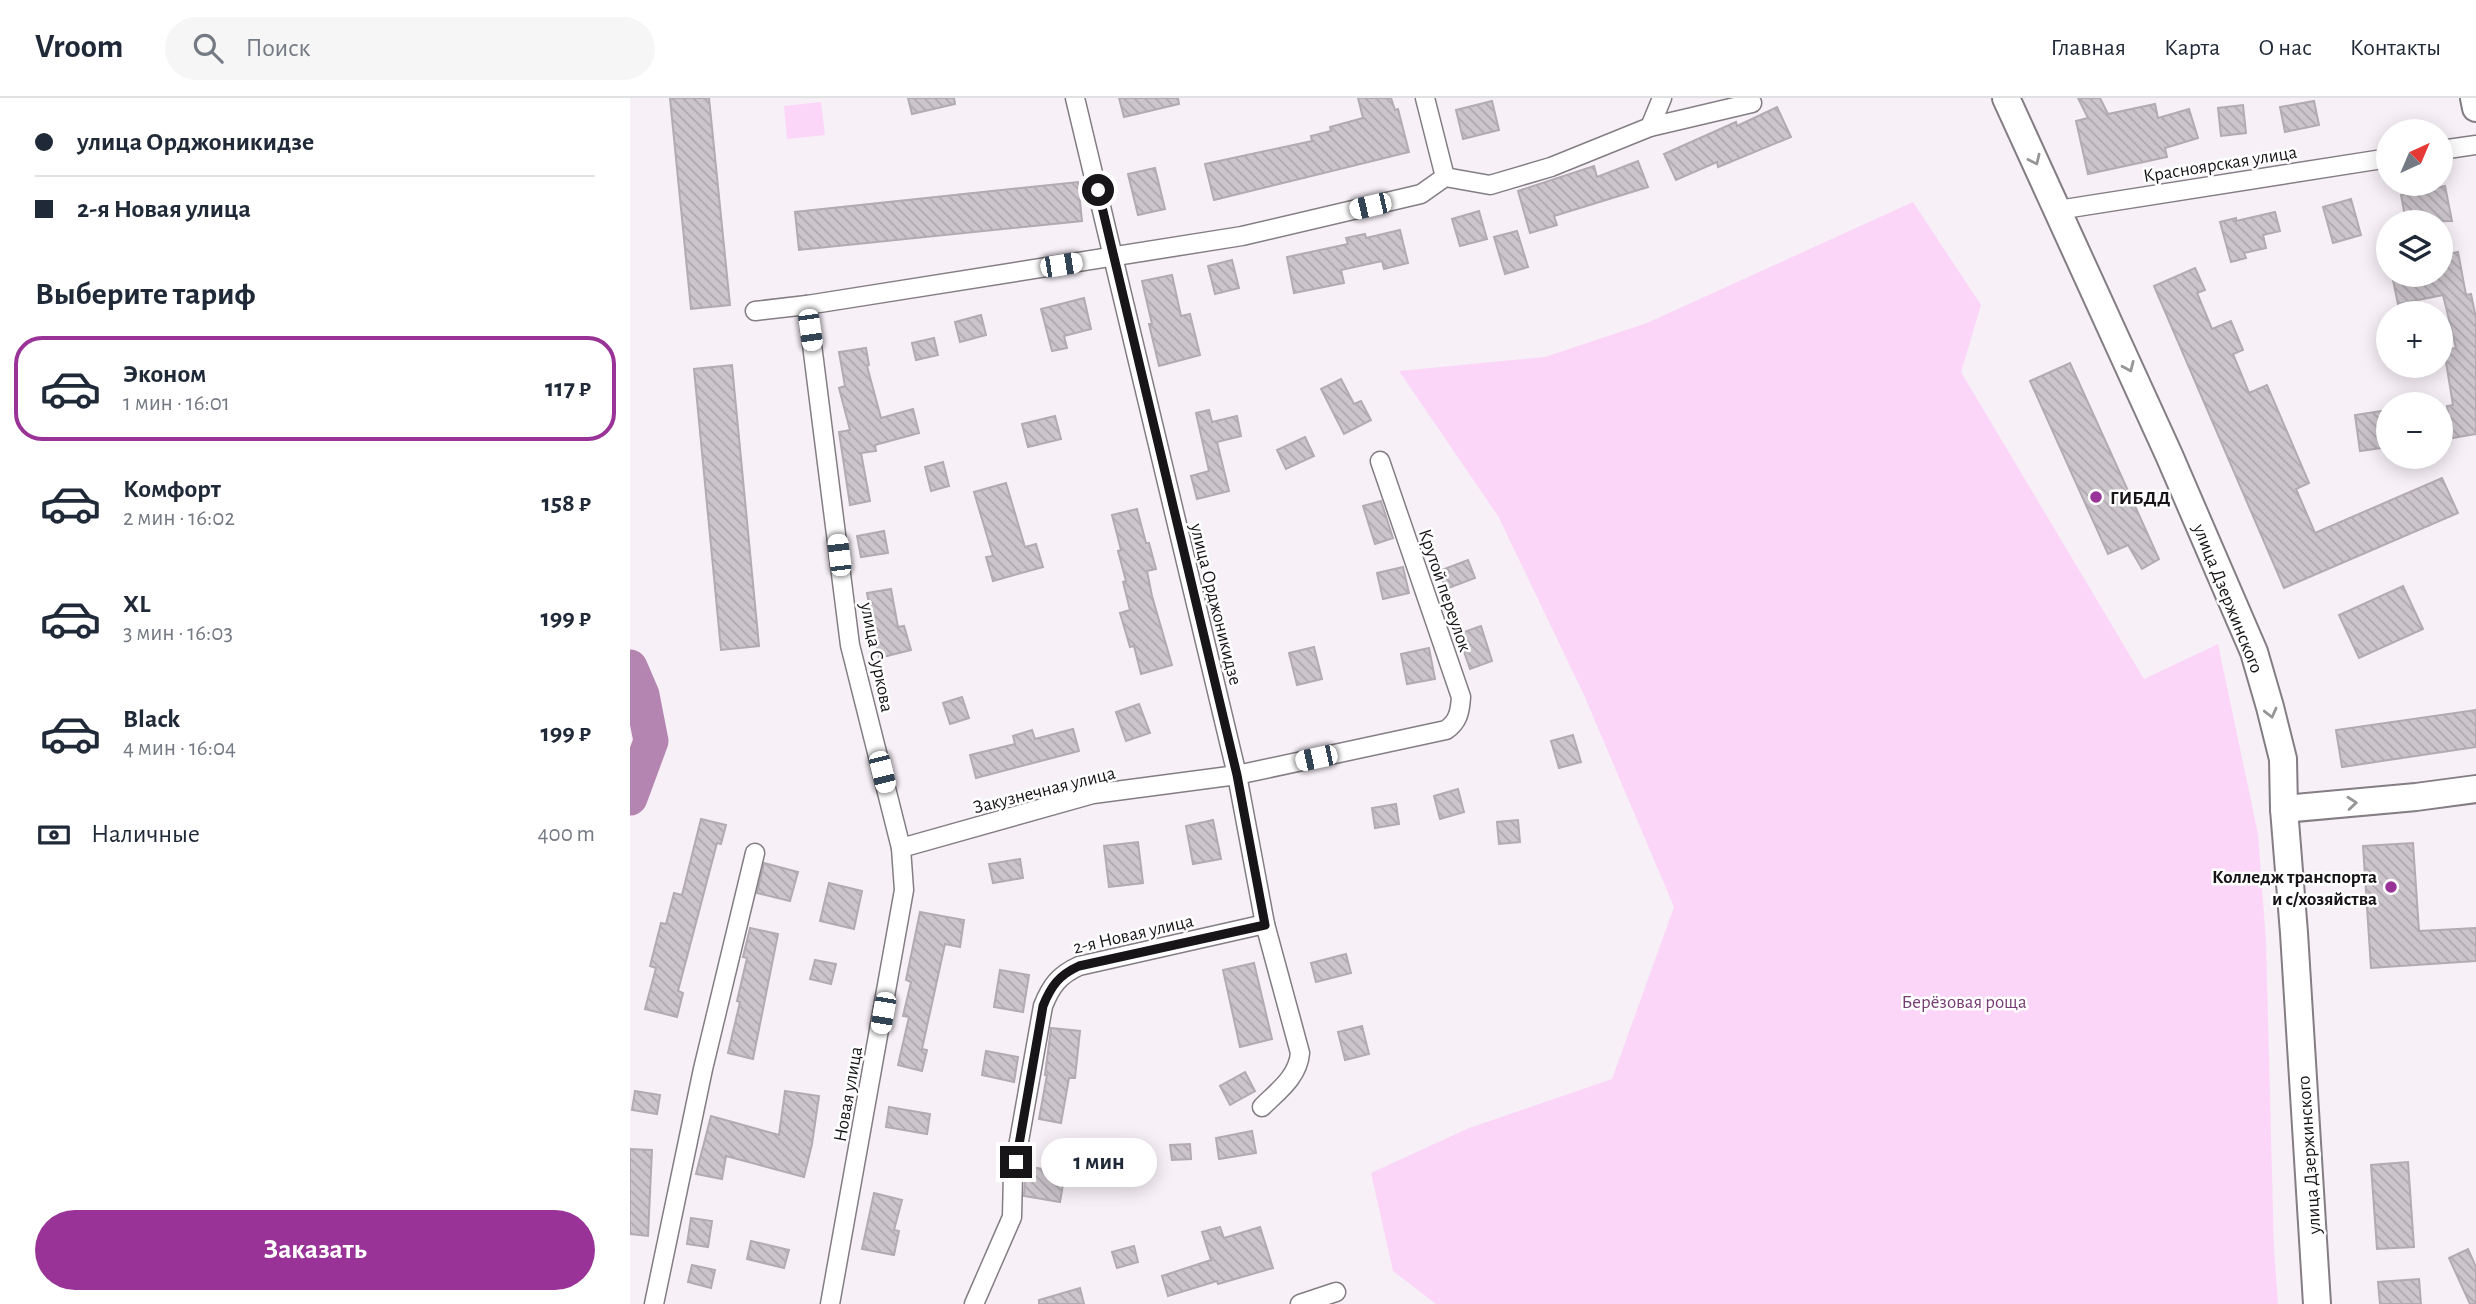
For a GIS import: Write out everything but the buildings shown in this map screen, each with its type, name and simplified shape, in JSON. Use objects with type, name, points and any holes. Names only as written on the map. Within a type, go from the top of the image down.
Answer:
[{"type":"main road","name":"улица Дзержинского","points":[[2006,98],[2169,455],[2254,652],[2283,759],[2284,809],[2317,1304]]},
{"type":"main road","points":[[2474,98],[2476,108]]},
{"type":"main road","points":[[2284,809],[2476,789]]},
{"type":"street","name":"улица Орджоникидзе","points":[[1075,98],[1237,775],[1265,925],[1300,1053],[1294,1075],[1262,1107]]},
{"type":"street","points":[[1425,98],[1445,177]]},
{"type":"street","points":[[1650,127],[1662,98]]},
{"type":"street","points":[[755,311],[1242,236],[1421,194],[1445,177],[1490,185],[1550,167],[1650,127],[1752,103]]},
{"type":"street","points":[[2454,148],[2476,145]]},
{"type":"street","name":"Красноярская улица","points":[[2058,210],[2376,160]]},
{"type":"street","name":"улица Суркова","points":[[807,305],[850,645],[901,848]]},
{"type":"street","name":"Крутой переулок","points":[[1380,461],[1461,697],[1455,724],[1447,730]]},
{"type":"street","name":"Закузнечная улица","points":[[901,848],[1093,794],[1237,775],[1447,730]]},
{"type":"street","name":"Новая улица","points":[[830,1304],[904,890],[901,848]]},
{"type":"street","points":[[654,1304],[709,1042],[755,853]]},
{"type":"street","name":"2-я Новая улица","points":[[974,1304],[1012,1217],[1013,1175],[1043,1006],[1051,988],[1059,978],[1079,966],[1265,925]]},
{"type":"street","points":[[1300,1304],[1336,1292]]},
{"type":"green space","points":[[821,102],[825,135],[787,139],[784,106]]},
{"type":"green space","name":"Берёзовая роща","points":[[1913,202],[1981,305],[1961,372],[2144,679],[2218,644],[2258,834],[2266,942],[2274,1250],[2278,1304],[1436,1304],[1393,1271],[1371,1173],[1469,1128],[1612,1079],[1674,907],[1584,695],[1498,516],[1399,371],[1545,357],[1647,323]]},
{"type":"waterway","points":[[630,667],[642,695],[651,741],[630,798]]},
{"type":"place","name":"ГИБДД","points":[[2096,497]]},
{"type":"place","name":"Колледж транспорта и с/хозяйства","points":[[2391,887]]},
{"type":"route","points":[[1016,1162],[1043,1006],[1059,978],[1079,966],[1265,925],[1237,775],[1098,190]]}]
